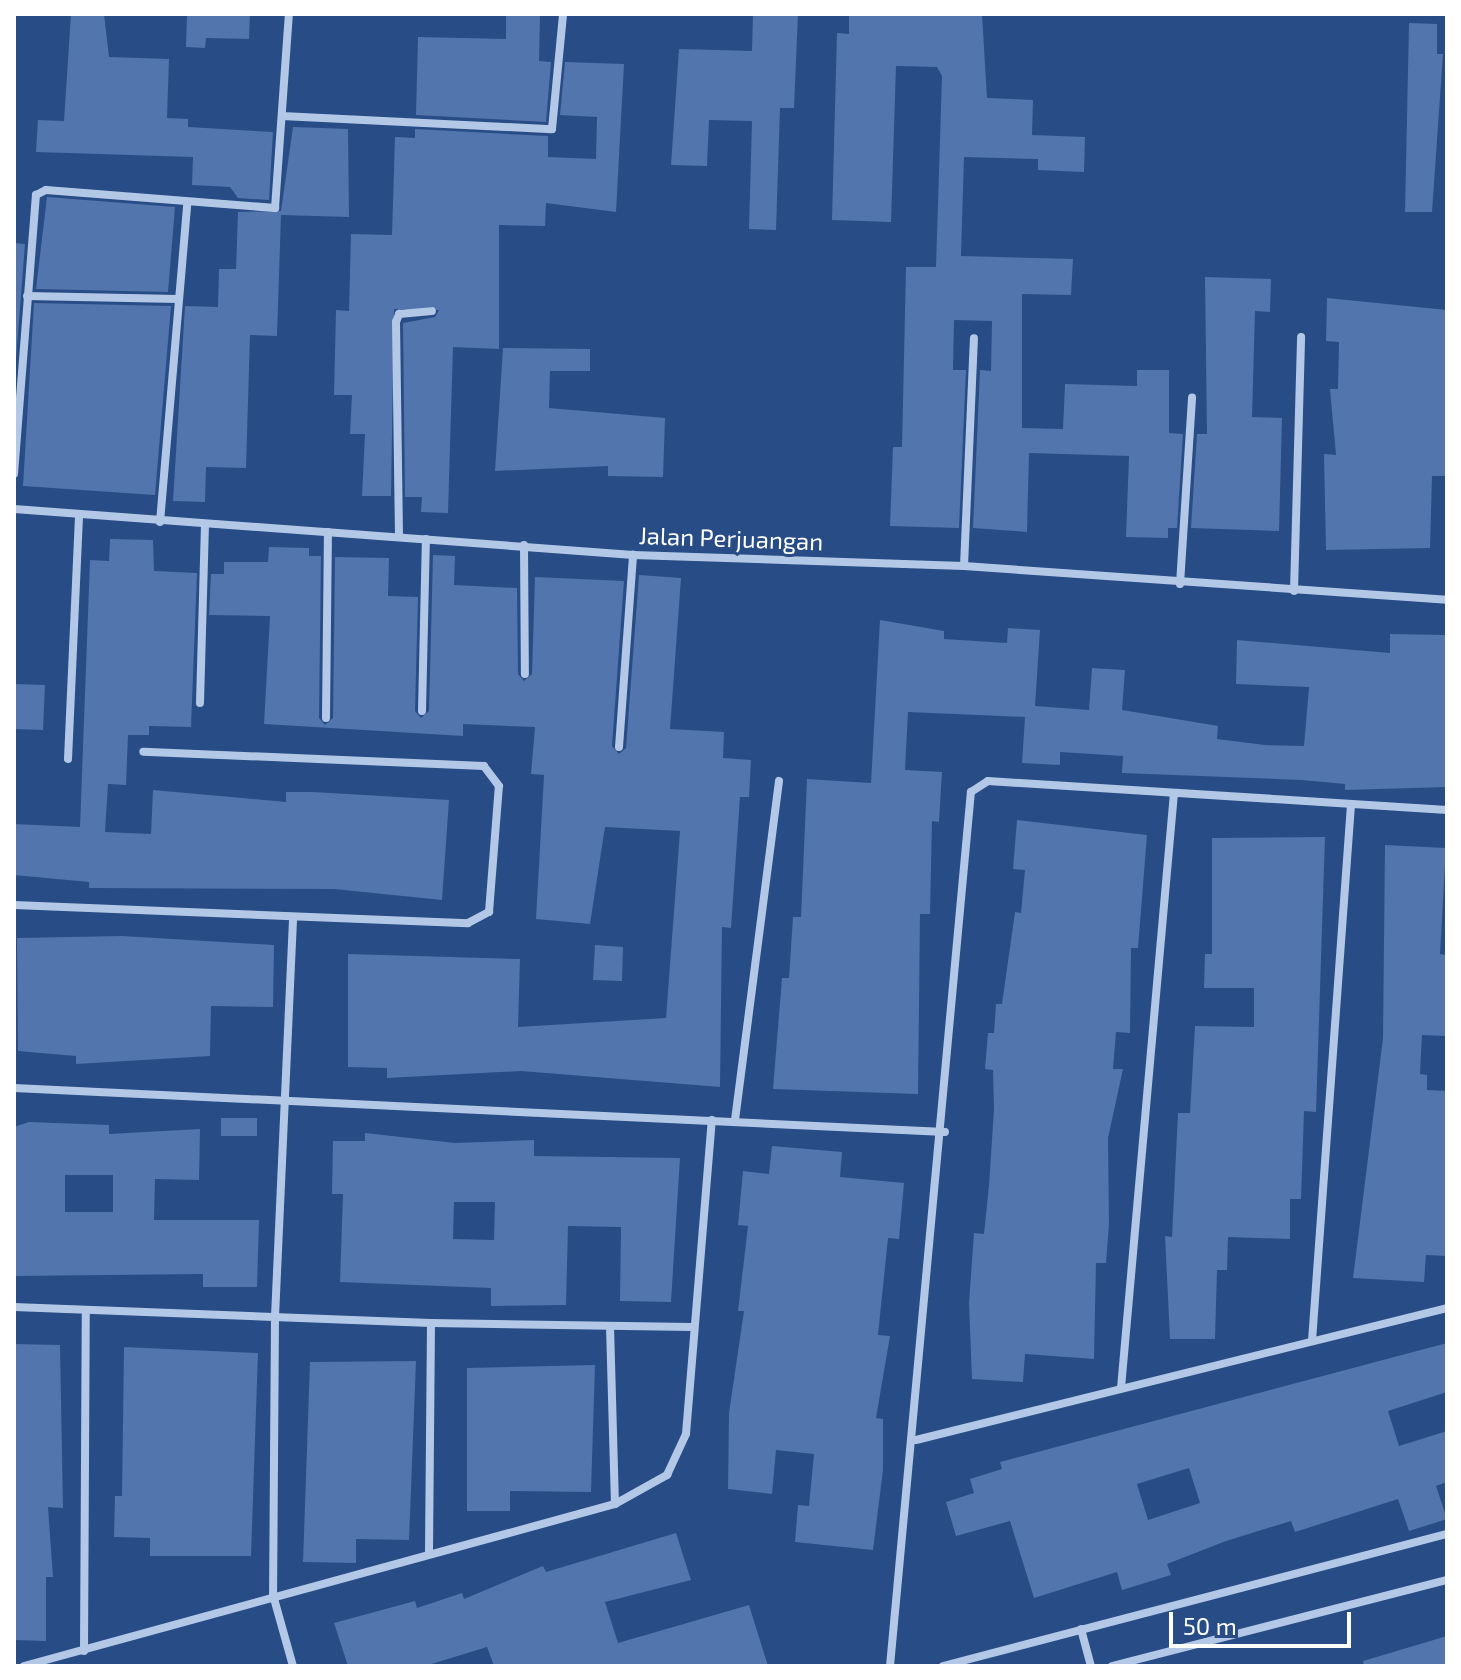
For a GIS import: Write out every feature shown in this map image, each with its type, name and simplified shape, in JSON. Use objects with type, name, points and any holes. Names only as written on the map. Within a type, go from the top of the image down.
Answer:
[{"type":"street","points":[[14,474],[27,296],[40,190],[187,205],[275,208],[289,14]]},
{"type":"street","points":[[282,116],[552,129],[563,14]]},
{"type":"street","points":[[160,522],[187,205]]},
{"type":"street","points":[[27,296],[178,299]]},
{"type":"street","points":[[399,536],[396,322],[399,314],[432,311]]},
{"type":"street","points":[[1294,591],[1301,337]]},
{"type":"street","points":[[964,566],[974,338]]},
{"type":"street","points":[[1180,584],[1192,397]]},
{"type":"street","name":"Jalan Perjuangan","points":[[14,509],[205,526],[399,536],[633,555],[964,566],[1180,584],[1447,600]]},
{"type":"street","points":[[68,759],[79,516]]},
{"type":"street","points":[[200,703],[205,526]]},
{"type":"street","points":[[326,718],[328,532]]},
{"type":"street","points":[[422,711],[426,539]]},
{"type":"street","points":[[524,545],[525,674]]},
{"type":"street","points":[[619,747],[633,555]]},
{"type":"street","points":[[14,905],[293,920],[468,923],[485,916],[492,902],[495,775],[473,763],[143,752]]},
{"type":"street","points":[[735,1120],[779,781]]},
{"type":"street","points":[[890,1666],[916,1440],[945,1132],[971,792],[988,781],[1447,810]]},
{"type":"street","points":[[1121,1388],[1174,793]]},
{"type":"street","points":[[1312,1341],[1351,805]]},
{"type":"street","points":[[293,920],[275,1317],[273,1595],[293,1666]]},
{"type":"street","points":[[14,1088],[286,1104],[735,1120],[945,1132]]},
{"type":"street","points":[[24,1666],[429,1552],[615,1504],[667,1475],[686,1434],[691,1327],[712,1120]]},
{"type":"street","points":[[14,1307],[431,1323],[691,1327]]},
{"type":"street","points":[[916,1440],[1447,1308]]},
{"type":"street","points":[[84,1651],[86,1312]]},
{"type":"street","points":[[429,1552],[431,1323]]},
{"type":"street","points":[[610,1326],[615,1504]]},
{"type":"street","points":[[943,1666],[1447,1534]]},
{"type":"street","points":[[1112,1666],[1447,1580]]},
{"type":"street","points":[[1081,1629],[1091,1666]]},
{"type":"building","points":[[71,14],[104,14],[109,57],[169,59],[167,118],[188,119],[188,127],[273,132],[269,200],[238,198],[230,187],[192,185],[193,157],[36,152],[38,120],[64,121]]},
{"type":"building","points":[[187,14],[250,14],[249,39],[206,38],[205,48],[186,47]]},
{"type":"building","points":[[506,14],[540,14],[539,61],[551,62],[546,122],[416,115],[418,37],[506,39]]},
{"type":"building","points":[[753,14],[798,14],[794,108],[780,108],[776,230],[749,229],[752,121],[709,120],[707,166],[671,165],[679,49],[752,51]]},
{"type":"building","points":[[849,14],[982,14],[987,98],[1033,100],[1032,135],[1085,137],[1084,172],[1038,170],[1038,159],[964,157],[961,256],[1073,259],[1071,295],[1022,294],[1022,428],[1063,429],[1065,384],[1137,386],[1137,370],[1169,370],[1169,433],[1183,434],[1177,528],[1168,528],[1168,538],[1126,537],[1129,456],[1029,453],[1027,532],[973,528],[980,370],[991,371],[992,321],[954,320],[953,370],[966,370],[959,528],[890,526],[893,447],[902,447],[906,267],[936,267],[942,76],[937,67],[896,66],[891,222],[832,220],[837,33],[849,34]]},
{"type":"building","points":[[1409,23],[1437,24],[1437,54],[1443,54],[1432,212],[1405,212]]},
{"type":"building","points":[[565,62],[624,64],[616,212],[546,203],[545,226],[499,225],[499,349],[453,347],[448,513],[421,512],[422,497],[405,497],[403,323],[435,317],[439,310],[394,309],[391,496],[362,496],[365,434],[350,434],[352,395],[334,395],[336,310],[349,311],[351,234],[392,235],[395,137],[415,138],[415,129],[548,136],[548,157],[596,159],[597,117],[560,115]]},
{"type":"building","points":[[293,127],[348,129],[349,217],[281,215],[277,336],[250,335],[246,468],[206,467],[205,502],[173,501],[185,306],[218,307],[219,269],[236,269],[238,212],[281,211]]},
{"type":"building","points":[[47,197],[175,207],[168,292],[36,289]]},
{"type":"building","points":[[14,243],[25,244],[14,385]]},
{"type":"building","points":[[1205,277],[1271,279],[1270,312],[1255,311],[1252,417],[1282,418],[1279,531],[1191,528],[1197,434],[1207,434]]},
{"type":"building","points":[[1327,298],[1447,310],[1447,476],[1432,476],[1430,548],[1326,550],[1324,454],[1336,455],[1330,389],[1338,389],[1339,342],[1326,341]]},
{"type":"building","points":[[34,303],[171,306],[155,495],[23,486]]},
{"type":"building","points":[[503,348],[590,349],[590,371],[550,371],[549,408],[665,418],[663,477],[608,476],[608,466],[495,471]]},
{"type":"building","points":[[110,539],[153,540],[154,571],[197,573],[191,727],[149,726],[149,735],[128,735],[126,785],[108,784],[105,832],[151,834],[153,790],[286,802],[286,792],[449,800],[442,900],[334,889],[89,888],[89,882],[14,875],[14,824],[80,827],[90,560],[109,561]]},
{"type":"building","points":[[269,547],[309,548],[309,556],[321,556],[319,718],[325,725],[333,718],[335,557],[389,558],[388,596],[418,597],[415,711],[421,718],[429,711],[433,555],[455,556],[454,585],[517,588],[518,674],[524,681],[532,674],[535,577],[624,581],[612,746],[619,754],[626,748],[639,575],[681,578],[670,729],[724,732],[723,758],[751,760],[749,797],[740,797],[731,928],[722,927],[720,1087],[521,1071],[387,1078],[387,1068],[348,1067],[348,954],[520,959],[518,1027],[666,1018],[680,831],[605,827],[590,924],[536,919],[544,775],[531,774],[535,727],[463,724],[463,736],[264,724],[270,616],[209,615],[211,574],[224,574],[224,562],[268,562]]},
{"type":"building","points":[[880,620],[944,631],[944,639],[1007,643],[1008,628],[1040,630],[1035,706],[1089,710],[1092,668],[1125,670],[1122,710],[1218,726],[1217,739],[1265,745],[1304,746],[1309,687],[1236,684],[1237,640],[1390,653],[1390,634],[1447,635],[1447,787],[1345,790],[1345,784],[1302,780],[1122,773],[1123,756],[1060,752],[1060,765],[1022,763],[1025,717],[908,712],[905,770],[942,772],[939,822],[932,821],[930,914],[920,914],[918,1094],[773,1089],[782,978],[789,978],[793,917],[801,917],[807,779],[871,783]]},
{"type":"building","points":[[14,684],[45,685],[43,730],[14,729]]},
{"type":"building","points":[[1017,820],[1147,835],[1138,948],[1131,948],[1130,1033],[1116,1032],[1113,1069],[1123,1069],[1108,1138],[1109,1224],[1106,1263],[1096,1263],[1094,1359],[1025,1354],[1023,1382],[972,1379],[969,1303],[974,1233],[984,1234],[989,1185],[994,1109],[993,1070],[985,1069],[988,1033],[994,1033],[996,1004],[1002,1004],[1015,912],[1021,913],[1025,870],[1013,869]]},
{"type":"building","points":[[1325,837],[1316,1112],[1304,1111],[1301,1199],[1290,1199],[1290,1239],[1228,1237],[1227,1270],[1217,1270],[1215,1339],[1170,1339],[1165,1236],[1172,1237],[1178,1113],[1190,1113],[1195,1026],[1254,1027],[1254,988],[1204,988],[1205,954],[1212,954],[1212,838]]},
{"type":"building","points":[[1385,845],[1446,848],[1440,954],[1446,955],[1447,1036],[1422,1035],[1420,1074],[1427,1075],[1427,1090],[1447,1091],[1447,1256],[1426,1255],[1424,1282],[1353,1278],[1383,1038]]},
{"type":"building","points":[[122,936],[274,945],[273,1007],[211,1006],[210,1056],[76,1064],[76,1056],[18,1051],[17,938]]},
{"type":"building","points":[[595,945],[623,947],[622,981],[593,980]]},
{"type":"building","points":[[221,1118],[257,1118],[257,1136],[221,1136]]},
{"type":"building","points":[[29,1122],[109,1125],[109,1134],[200,1129],[199,1180],[155,1179],[154,1220],[259,1220],[257,1287],[203,1287],[203,1274],[14,1276],[14,1127]],"holes":[[[65,1175],[113,1175],[113,1212],[65,1212]]]},
{"type":"building","points":[[365,1133],[455,1143],[534,1140],[534,1156],[680,1158],[671,1302],[620,1301],[621,1227],[568,1226],[566,1305],[491,1306],[491,1288],[340,1282],[343,1194],[332,1194],[333,1141],[365,1141]],"holes":[[[454,1202],[495,1202],[494,1240],[453,1239]]]},
{"type":"building","points":[[772,1146],[842,1152],[840,1177],[904,1183],[899,1239],[888,1238],[878,1335],[890,1336],[876,1418],[883,1419],[883,1470],[873,1550],[795,1542],[798,1505],[809,1506],[814,1454],[776,1450],[772,1494],[728,1489],[729,1413],[744,1311],[738,1311],[748,1226],[738,1225],[743,1171],[769,1174]]},
{"type":"building","points":[[1447,1343],[1447,1392],[1388,1411],[1399,1446],[1447,1431],[1447,1482],[1436,1486],[1447,1519],[1409,1531],[1398,1499],[1295,1532],[1291,1521],[1226,1541],[1167,1564],[1171,1575],[1122,1590],[1117,1572],[1034,1598],[1010,1521],[956,1536],[946,1502],[974,1493],[970,1479],[1002,1469],[1000,1462]],"holes":[[[1189,1468],[1200,1503],[1148,1520],[1137,1484]]]},
{"type":"building","points":[[14,1344],[60,1345],[63,1508],[48,1507],[53,1577],[46,1577],[46,1641],[14,1640]]},
{"type":"building","points":[[124,1347],[258,1353],[251,1556],[150,1556],[150,1538],[114,1537],[115,1496],[122,1496]]},
{"type":"building","points":[[416,1361],[409,1540],[356,1539],[356,1563],[303,1562],[310,1362]]},
{"type":"building","points":[[595,1365],[591,1492],[510,1491],[510,1511],[467,1511],[467,1368]]},
{"type":"building","points":[[676,1533],[691,1580],[605,1602],[618,1643],[749,1605],[768,1666],[494,1666],[487,1647],[425,1666],[348,1666],[334,1623],[415,1601],[417,1608],[462,1593],[464,1599],[543,1566],[546,1572]]},
{"type":"building","points":[[1447,1636],[1447,1666],[1364,1666],[1363,1661]]}]
